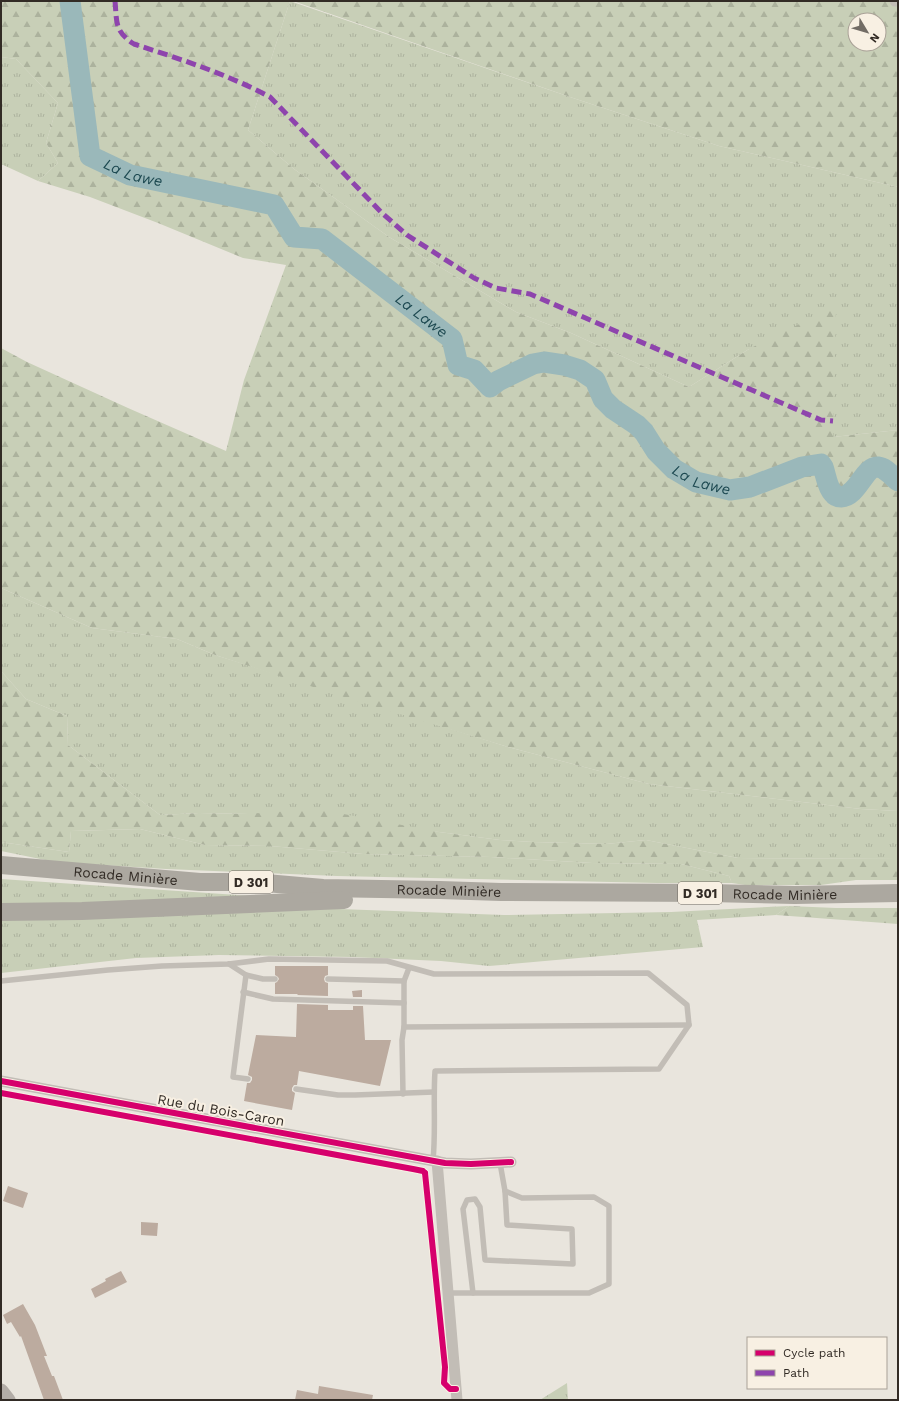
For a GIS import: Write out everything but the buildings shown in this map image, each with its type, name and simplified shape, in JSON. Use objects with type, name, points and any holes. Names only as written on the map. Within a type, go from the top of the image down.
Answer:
[{"type":"highway","name":"Rocade Minière","points":[[5,865],[200,882],[254,882],[322,888],[501,892],[795,895],[898,893]]},
{"type":"highway","points":[[1,912],[82,911],[316,900],[404,899],[501,892]]},
{"type":"main road","points":[[1,1390],[8,1400]]},
{"type":"street","name":"Rue du Bois-Caron","points":[[1,1081],[435,1161],[459,1164],[505,1163]]},
{"type":"street","points":[[435,1161],[457,1400]]},
{"type":"lane","points":[[1,981],[116,969],[230,964],[270,959],[387,961],[434,974],[648,973],[687,1005],[688,1025],[659,1069],[435,1071],[435,1161]]},
{"type":"lane","points":[[230,964],[246,975],[263,979],[275,979]]},
{"type":"lane","points":[[403,1094],[402,1040],[404,1027],[404,981],[409,968]]},
{"type":"lane","points":[[246,975],[233,1077],[248,1079]]},
{"type":"lane","points":[[328,980],[404,981]]},
{"type":"lane","points":[[243,992],[273,999],[404,1003]]},
{"type":"lane","points":[[404,1027],[688,1025]]},
{"type":"lane","points":[[296,1089],[338,1095],[434,1092]]},
{"type":"lane","points":[[473,1293],[463,1209],[467,1200],[475,1199],[480,1207],[485,1260],[573,1264],[572,1229],[507,1225],[505,1163]]},
{"type":"lane","points":[[448,1293],[589,1293],[609,1284],[609,1206],[594,1196],[522,1198],[505,1191]]},
{"type":"green space","points":[[1,1],[290,1],[248,130],[294,169],[389,237],[516,312],[571,333],[689,387],[749,349],[836,306],[833,437],[898,430],[898,811],[861,809],[649,784],[508,747],[344,697],[215,655],[177,639],[92,628],[1,588],[1,348],[27,362],[226,451],[244,380],[286,265],[243,258],[90,197],[38,181],[58,163],[46,143],[58,103],[16,59],[1,57]]},
{"type":"green space","points":[[290,1],[573,98],[719,146],[898,187],[898,430],[833,437],[749,349],[689,387],[571,333],[516,312],[389,237],[294,169],[248,130]]},
{"type":"green space","points":[[293,1],[898,1],[898,187],[719,146],[573,98]]},
{"type":"green space","points":[[1,57],[16,59],[58,103],[46,143],[58,163],[38,181],[1,164]]},
{"type":"green space","points":[[1,588],[92,628],[177,639],[215,655],[508,747],[649,784],[861,809],[898,811],[898,859],[738,858],[646,840],[606,844],[533,842],[500,840],[439,832],[248,814],[199,813],[160,815],[68,745],[67,716],[26,699],[1,671]]},
{"type":"green space","points":[[1,671],[26,699],[67,716],[68,745],[160,815],[199,813],[248,814],[317,809],[439,832],[500,840],[606,844],[646,840],[738,858],[898,859],[898,880],[856,880],[821,885],[745,885],[732,883],[729,876],[681,864],[592,863],[491,857],[363,854],[270,846],[205,845],[140,829],[71,831],[69,852],[1,842]]},
{"type":"green space","points":[[140,829],[205,845],[270,846],[363,854],[491,857],[592,863],[681,864],[729,876],[732,883],[657,883],[337,876],[166,869],[55,862],[1,851],[1,842],[69,852],[71,831]]},
{"type":"green space","points":[[1,879],[266,897],[339,909],[504,915],[671,912],[789,906],[776,915],[697,920],[703,947],[489,966],[441,961],[352,957],[219,955],[136,958],[1,973]]},
{"type":"green space","points":[[789,906],[898,908],[898,924],[776,915]]},
{"type":"green space","points":[[567,1383],[568,1400],[540,1400]]},
{"type":"waterway","name":"La Lawe","points":[[70,1],[90,156],[130,175],[274,205],[294,237],[322,239],[452,339],[458,365],[474,370],[490,387],[498,381],[533,364],[544,362],[564,365],[580,370],[595,380],[603,399],[613,409],[637,425],[644,432],[656,451],[674,469],[696,482],[730,490],[750,487],[802,467],[821,464],[829,488],[838,497],[852,492],[873,468],[878,467],[884,469],[898,481]]},
{"type":"marked path","points":[[115,1],[118,26],[123,35],[134,44],[220,74],[270,97],[382,213],[407,235],[474,278],[496,288],[530,294],[821,420],[833,421]]},
{"type":"cycle path","points":[[1,1081],[445,1163],[471,1164],[511,1162]]},
{"type":"cycle path","points":[[1,1093],[413,1169],[423,1171],[425,1173]]},
{"type":"cycle path","points":[[425,1173],[445,1367],[444,1383],[450,1389],[456,1389]]}]
